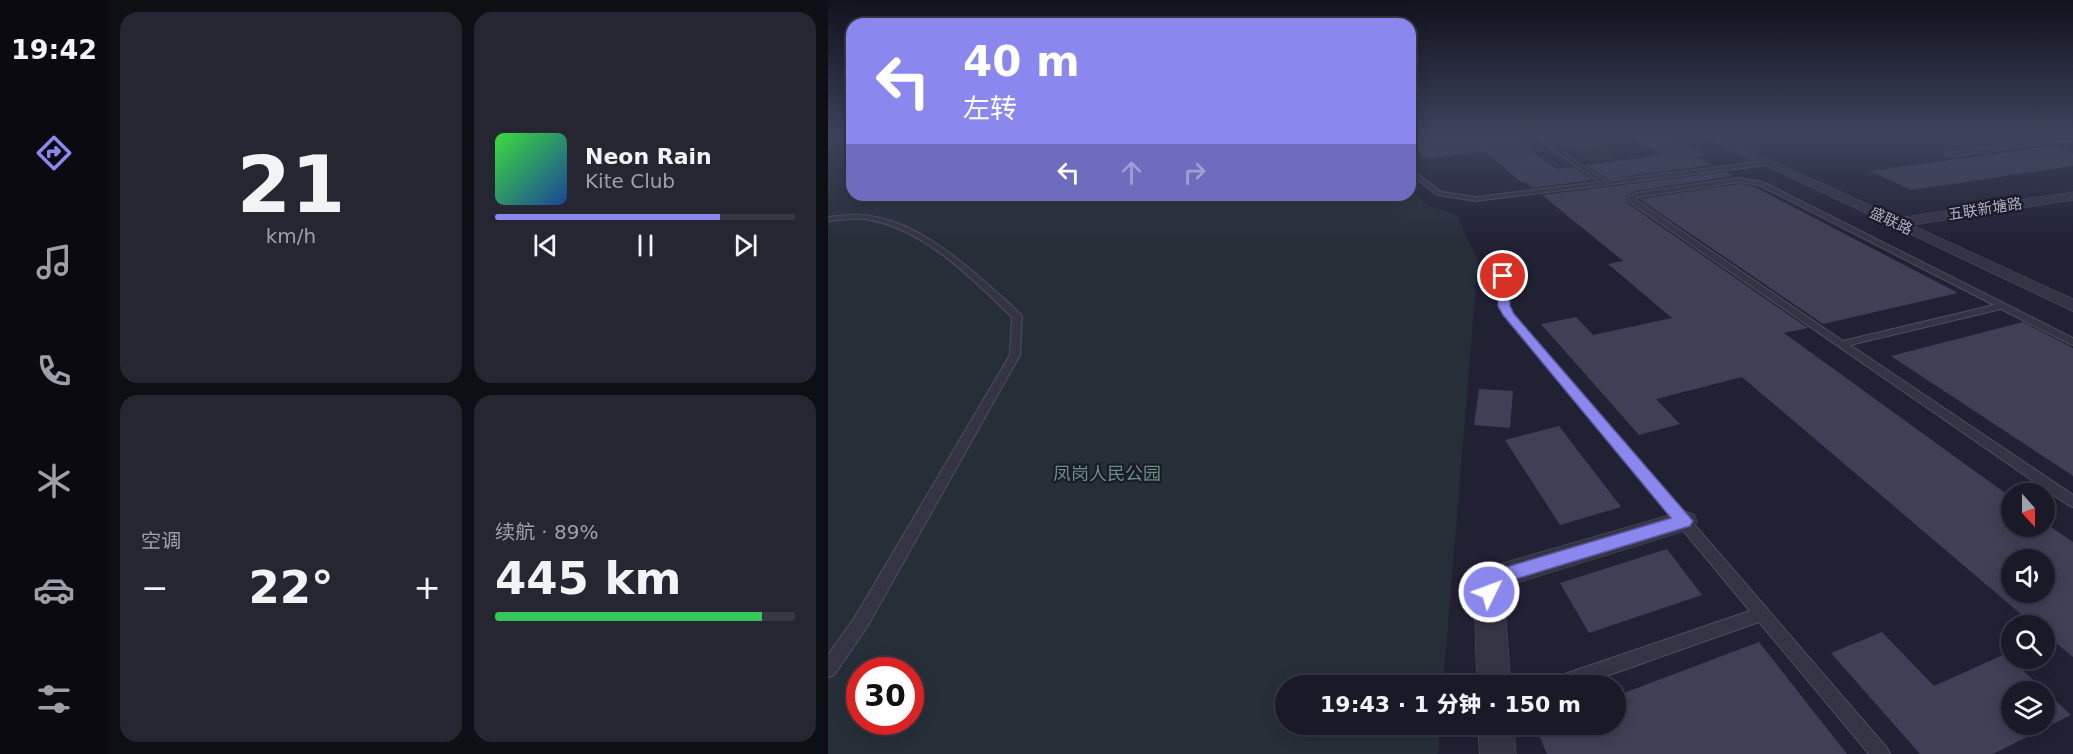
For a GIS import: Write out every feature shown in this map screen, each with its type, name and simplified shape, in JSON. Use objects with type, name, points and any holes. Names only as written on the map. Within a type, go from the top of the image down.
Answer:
[{"type":"street","name":"盛联路","points":[[1785,171],[2073,306]]},
{"type":"street","name":"五联新塘路","points":[[1896,223],[2073,196]]},
{"type":"street","points":[[1493,675],[1489,592],[1500,576],[1684,521]]},
{"type":"street","points":[[1497,735],[1498,754]]},
{"type":"lane","points":[[1587,171],[1605,183]]},
{"type":"lane","points":[[1416,175],[1439,194],[1463,198],[1490,198],[1701,171]]},
{"type":"lane","points":[[2073,342],[1761,183],[1738,180],[1631,198],[1633,202],[2073,502]]},
{"type":"lane","points":[[828,219],[869,217],[903,228],[957,261],[1017,316],[1016,355],[861,621],[828,669]]},
{"type":"lane","points":[[1503,276],[1504,306],[1509,315],[1881,754]]},
{"type":"lane","points":[[1841,344],[2001,306]]},
{"type":"lane","points":[[1585,675],[1762,614]]},
{"type":"green space","name":"凤岗人民公园","points":[[828,171],[846,171],[846,201],[1416,201],[1416,193],[1428,206],[1456,214],[1478,260],[1444,675],[1275,675],[1275,735],[1439,735],[1438,754],[828,754]]},
{"type":"building","points":[[1508,171],[1579,171],[1593,180],[1533,188]]},
{"type":"building","points":[[1595,171],[1666,171],[1607,179]]},
{"type":"building","points":[[1870,171],[2038,171],[1912,190]]},
{"type":"building","points":[[1726,172],[1734,176],[1636,191],[1626,199],[1630,205],[1808,328],[1784,333],[2001,490],[2001,537],[2055,537],[2055,530],[2073,542],[2073,657],[2055,642],[2055,615],[2022,615],[2008,603],[2055,603],[2055,549],[2001,549],[2001,597],[1742,377],[1656,399],[1680,424],[1639,435],[1541,324],[1576,317],[1593,335],[1672,318],[1608,264],[1623,261],[1542,195]]},
{"type":"building","points":[[1739,184],[1753,186],[1958,293],[1823,324],[1639,199]]},
{"type":"building","points":[[2023,322],[2073,348],[2073,476],[1891,356]]},
{"type":"building","points":[[1479,389],[1513,391],[1510,428],[1474,425]]},
{"type":"building","points":[[1559,426],[1621,507],[1560,525],[1505,440]]},
{"type":"building","points":[[1667,549],[1702,595],[1589,633],[1560,583]]},
{"type":"building","points":[[1882,632],[1934,686],[2001,656],[2001,669],[2021,669],[2034,681],[2001,681],[2001,735],[2031,735],[1993,754],[1920,754],[1831,653]]},
{"type":"building","points":[[1759,642],[1847,754],[1547,754],[1539,735],[1626,735],[1626,692]]},
{"type":"building","points":[[2055,700],[2071,715],[2055,723]]},
{"type":"route","points":[[1489,592],[1500,576],[1684,521],[1509,315],[1504,306],[1503,276]]}]
